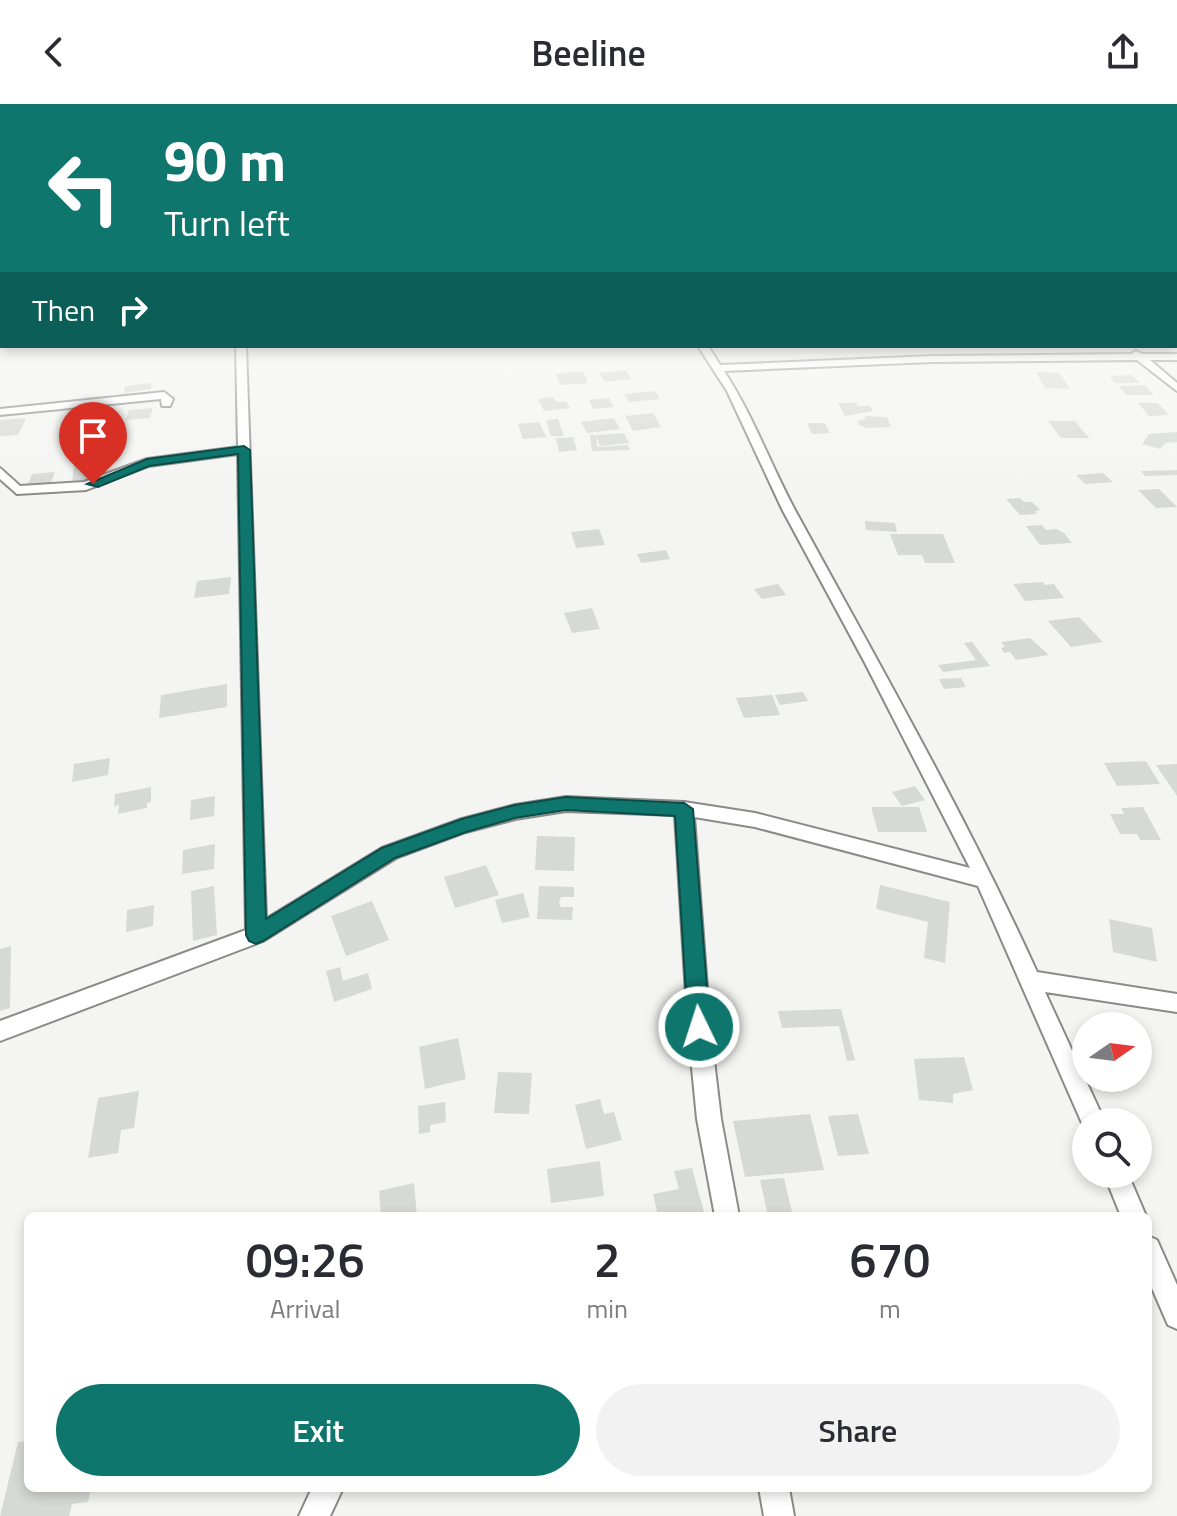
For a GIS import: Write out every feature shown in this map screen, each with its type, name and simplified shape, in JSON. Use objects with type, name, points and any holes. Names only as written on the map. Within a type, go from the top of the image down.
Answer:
[{"type":"street","points":[[241,363],[256,935]]},
{"type":"street","points":[[715,363],[788,509],[872,661],[985,880],[1087,1108]]},
{"type":"street","points":[[719,368],[840,363]]},
{"type":"street","points":[[1147,363],[1177,388]]},
{"type":"street","points":[[0,412],[164,395],[168,399],[166,404]]},
{"type":"street","points":[[0,472],[17,490],[65,489],[105,481],[147,463],[244,450]]},
{"type":"street","points":[[0,1031],[256,935],[389,853],[462,826],[515,812],[566,804],[684,809],[755,820],[985,880]]},
{"type":"street","points":[[684,809],[700,1043],[709,1119],[726,1212]]},
{"type":"street","points":[[1029,980],[1177,1003]]},
{"type":"street","points":[[1122,1188],[1132,1212]]},
{"type":"street","points":[[1152,1258],[1177,1316]]},
{"type":"street","points":[[314,1516],[326,1492]]},
{"type":"street","points":[[775,1492],[779,1516]]},
{"type":"building","points":[[626,370],[631,379],[605,382],[599,373]]},
{"type":"building","points":[[583,371],[588,383],[560,385],[556,374]]},
{"type":"building","points":[[1036,372],[1060,373],[1070,389],[1045,388]]},
{"type":"building","points":[[1132,375],[1140,383],[1115,383],[1110,376]]},
{"type":"building","points":[[151,383],[151,389],[124,393],[125,386]]},
{"type":"building","points":[[1145,385],[1154,395],[1127,395],[1118,386]]},
{"type":"building","points":[[655,391],[660,399],[629,402],[624,394]]},
{"type":"building","points":[[553,397],[556,402],[566,401],[570,408],[544,411],[538,399]]},
{"type":"building","points":[[609,398],[614,407],[593,409],[589,400]]},
{"type":"building","points":[[838,403],[870,406],[873,411],[845,416]]},
{"type":"building","points":[[1138,403],[1158,403],[1169,415],[1149,416]]},
{"type":"building","points":[[153,408],[150,418],[126,420],[129,410]]},
{"type":"building","points":[[653,413],[661,427],[633,431],[625,416]]},
{"type":"building","points":[[865,416],[887,417],[891,427],[867,428],[859,425],[857,421],[866,419]]},
{"type":"building","points":[[26,418],[18,435],[0,436],[0,420]]},
{"type":"building","points":[[614,418],[620,429],[587,433],[581,422]]},
{"type":"building","points":[[558,419],[564,436],[551,436],[546,420]]},
{"type":"building","points":[[1048,421],[1075,421],[1089,438],[1061,438]]},
{"type":"building","points":[[539,422],[546,437],[523,439],[518,424]]},
{"type":"building","points":[[807,423],[825,423],[830,433],[812,434]]},
{"type":"building","points":[[1177,432],[1177,442],[1165,443],[1160,449],[1142,444],[1149,434]]},
{"type":"building","points":[[624,433],[629,443],[600,446],[596,435]]},
{"type":"building","points":[[590,435],[596,435],[597,447],[628,445],[630,450],[592,451]]},
{"type":"building","points":[[573,437],[577,450],[559,452],[556,438]]},
{"type":"building","points":[[100,461],[98,479],[72,482],[74,465]]},
{"type":"building","points":[[1177,470],[1177,475],[1145,476],[1141,471]]},
{"type":"building","points":[[55,472],[50,485],[27,487],[32,474]]},
{"type":"building","points":[[1103,473],[1113,482],[1085,484],[1076,475]]},
{"type":"building","points":[[1159,489],[1177,507],[1156,508],[1138,490]]},
{"type":"building","points":[[1020,498],[1024,502],[1032,502],[1040,510],[1035,511],[1037,514],[1020,515],[1006,499]]},
{"type":"building","points":[[865,521],[895,523],[897,532],[866,530]]},
{"type":"building","points":[[1042,525],[1046,530],[1056,529],[1064,533],[1072,543],[1040,545],[1026,526]]},
{"type":"building","points":[[599,529],[605,545],[576,548],[571,532]]},
{"type":"building","points":[[890,534],[943,534],[955,563],[925,563],[922,555],[898,555]]},
{"type":"building","points":[[666,550],[670,559],[641,563],[637,554]]},
{"type":"building","points":[[231,577],[229,594],[194,598],[197,581]]},
{"type":"building","points":[[1043,582],[1045,585],[1054,584],[1064,598],[1025,601],[1013,584]]},
{"type":"building","points":[[778,584],[786,595],[762,599],[754,589]]},
{"type":"building","points":[[592,608],[600,629],[572,633],[564,613]]},
{"type":"building","points":[[1079,617],[1103,642],[1071,647],[1048,621]]},
{"type":"building","points":[[1030,638],[1049,655],[1016,660],[1010,652],[1004,653],[1001,648],[1005,647],[1001,642]]},
{"type":"building","points":[[972,642],[990,666],[943,672],[938,665],[976,660],[964,643]]},
{"type":"building","points":[[961,678],[966,687],[944,689],[939,679]]},
{"type":"building","points":[[227,684],[227,707],[159,718],[161,695]]},
{"type":"building","points":[[803,692],[808,701],[780,705],[775,695]]},
{"type":"building","points":[[772,695],[780,715],[744,718],[736,698]]},
{"type":"building","points":[[110,758],[108,775],[72,782],[74,764]]},
{"type":"building","points":[[1146,761],[1160,784],[1117,786],[1104,763]]},
{"type":"building","points":[[1177,764],[1177,796],[1156,765]]},
{"type":"building","points":[[915,786],[925,800],[902,806],[892,792]]},
{"type":"building","points":[[151,787],[151,802],[147,803],[147,808],[118,814],[119,805],[114,806],[115,794]]},
{"type":"building","points":[[215,796],[214,816],[190,820],[191,800]]},
{"type":"building","points":[[871,807],[919,807],[927,832],[878,832]]},
{"type":"building","points":[[1143,807],[1161,840],[1140,840],[1137,834],[1120,834],[1110,814],[1124,814],[1121,808]]},
{"type":"building","points":[[537,836],[575,837],[574,871],[535,870]]},
{"type":"building","points":[[215,844],[214,869],[182,874],[183,850]]},
{"type":"building","points":[[486,865],[499,895],[455,908],[444,877]]},
{"type":"building","points":[[880,885],[950,902],[945,963],[924,958],[928,922],[876,909]]},
{"type":"building","points":[[214,886],[217,935],[193,941],[191,891]]},
{"type":"building","points":[[539,886],[574,887],[574,897],[561,897],[559,903],[561,907],[573,907],[572,920],[537,919]]},
{"type":"building","points":[[523,893],[530,917],[502,923],[495,900]]},
{"type":"building","points":[[372,901],[389,940],[346,956],[331,916]]},
{"type":"building","points":[[154,905],[153,926],[126,932],[127,910]]},
{"type":"building","points":[[1109,919],[1152,928],[1157,962],[1113,952]]},
{"type":"building","points":[[11,946],[10,1008],[0,1011],[0,949]]},
{"type":"building","points":[[340,967],[343,981],[368,973],[372,989],[334,1002],[326,971]]},
{"type":"building","points":[[841,1009],[855,1060],[847,1061],[839,1026],[782,1028],[778,1011]]},
{"type":"building","points":[[458,1038],[466,1079],[425,1089],[419,1047]]},
{"type":"building","points":[[964,1057],[973,1090],[953,1094],[953,1103],[919,1100],[914,1059]]},
{"type":"building","points":[[498,1072],[532,1073],[529,1114],[494,1113]]},
{"type":"building","points":[[139,1091],[134,1128],[121,1130],[118,1153],[88,1158],[98,1098]]},
{"type":"building","points":[[600,1099],[604,1114],[614,1112],[622,1140],[586,1149],[575,1105]]},
{"type":"building","points":[[445,1102],[446,1122],[430,1125],[430,1132],[419,1134],[418,1106]]},
{"type":"building","points":[[810,1114],[824,1170],[745,1177],[733,1121]]},
{"type":"building","points":[[858,1114],[869,1154],[838,1156],[828,1116]]},
{"type":"building","points":[[600,1161],[604,1196],[551,1203],[547,1169]]},
{"type":"building","points":[[692,1168],[704,1212],[657,1212],[653,1194],[679,1189],[674,1171]]},
{"type":"building","points":[[784,1178],[792,1212],[767,1212],[760,1180]]},
{"type":"building","points":[[414,1183],[417,1212],[381,1212],[379,1191]]},
{"type":"building","points":[[24,1441],[24,1492],[90,1492],[88,1502],[72,1504],[69,1516],[0,1516],[18,1442]]},
{"type":"route","points":[[93,484],[147,463],[244,450],[246,634],[256,935],[389,853],[462,826],[515,812],[566,804],[684,809],[699,1027]]}]
